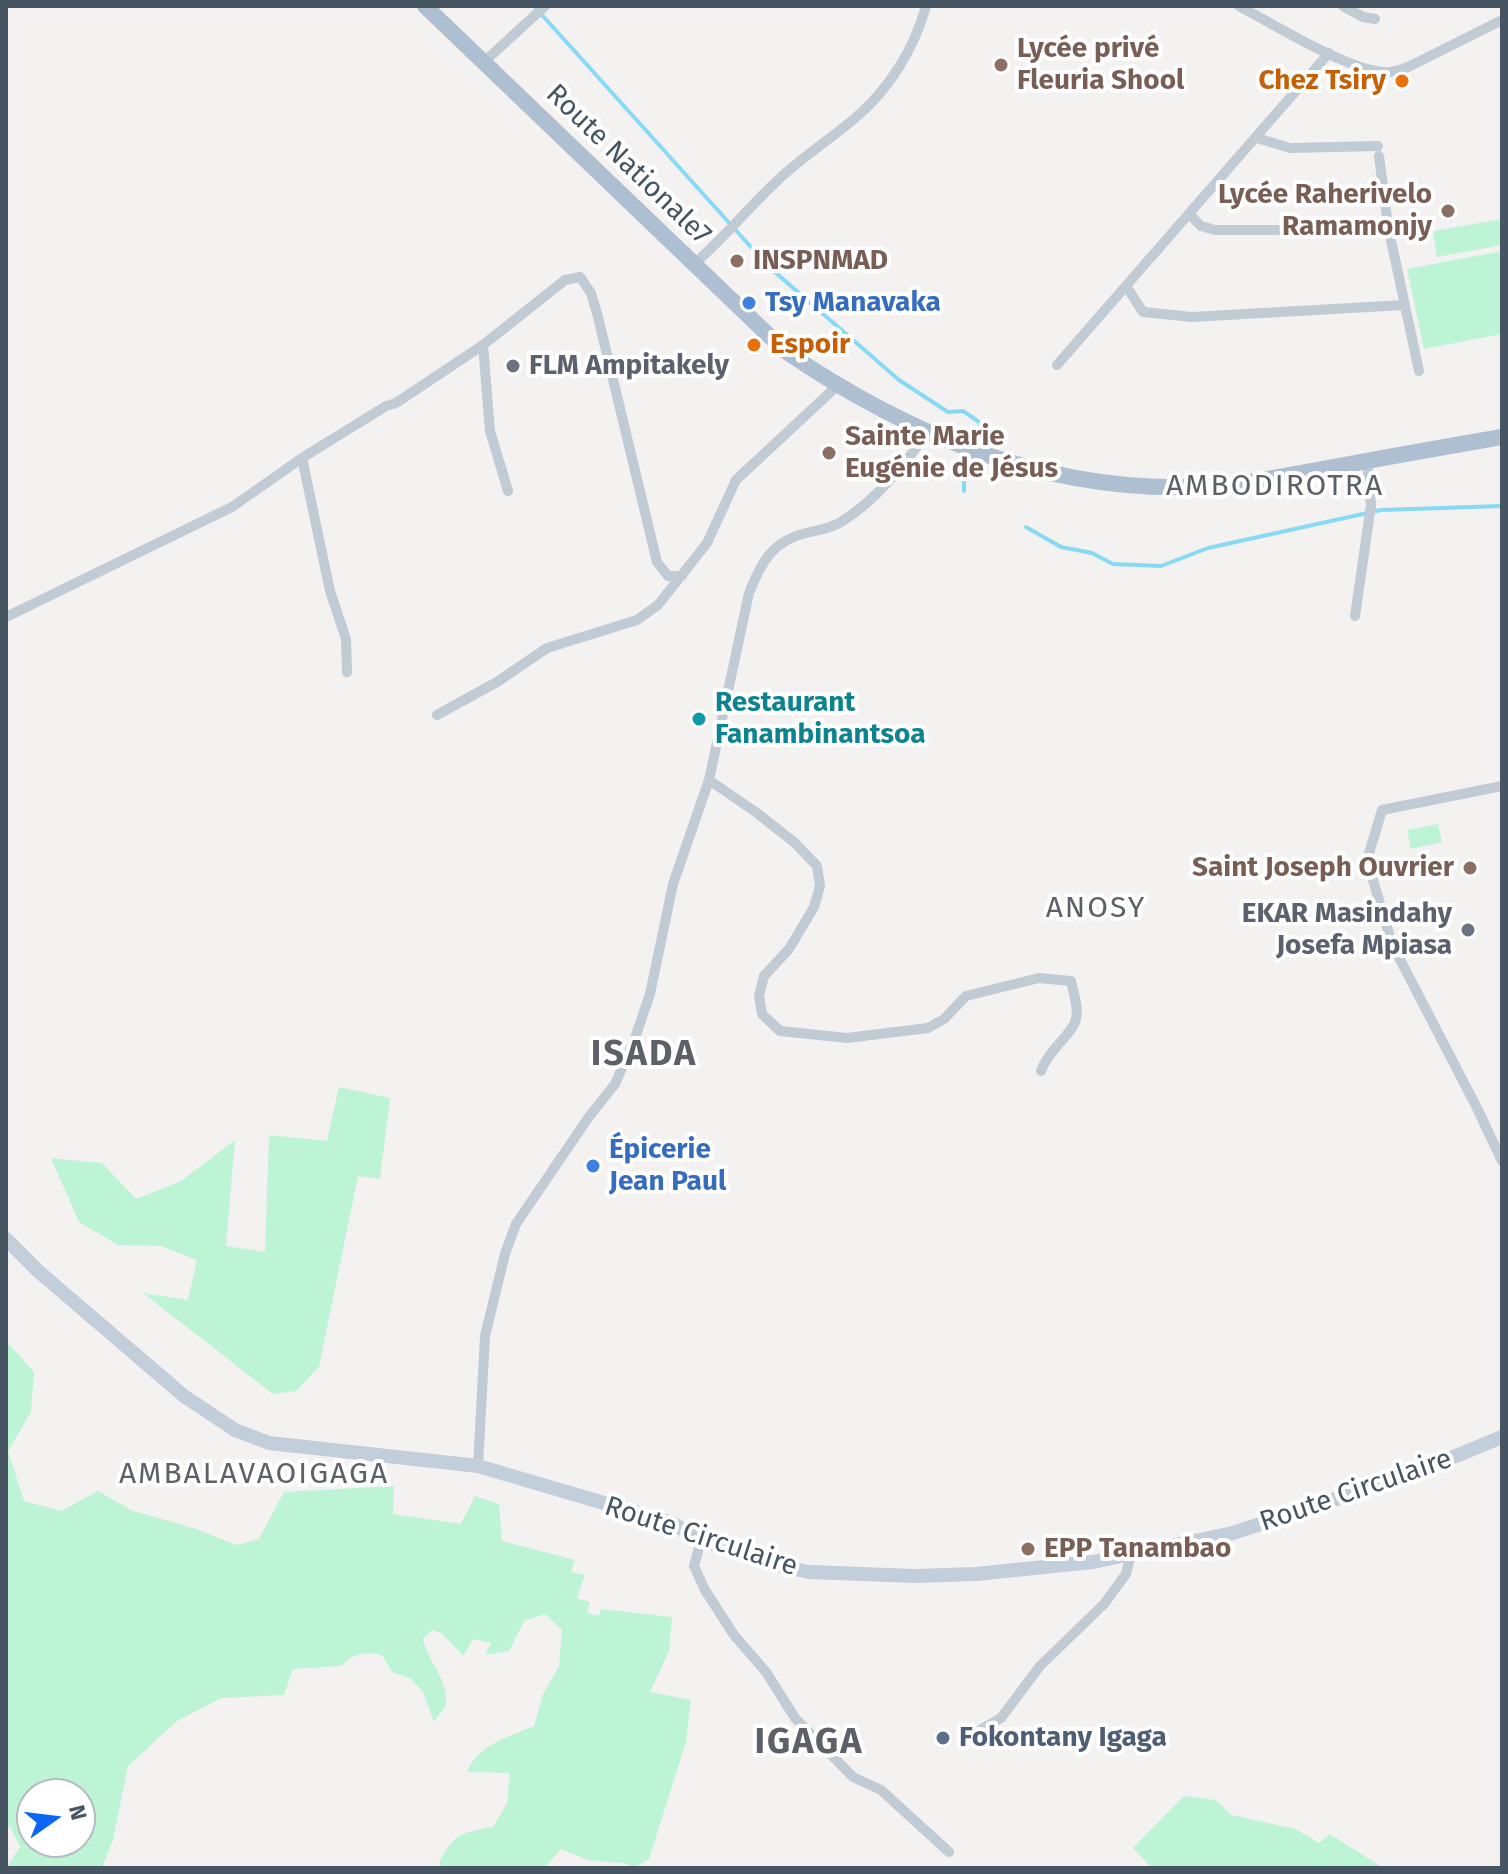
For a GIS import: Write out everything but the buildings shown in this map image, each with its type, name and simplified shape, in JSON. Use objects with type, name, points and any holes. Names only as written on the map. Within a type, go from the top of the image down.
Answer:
[{"type":"main road","name":"Route Nationale7","points":[[425,6],[785,351],[837,386],[948,442],[1073,478],[1133,487],[1193,487],[1248,483],[1502,437]]},
{"type":"street","points":[[694,264],[729,234],[778,180],[879,95],[906,58],[921,26],[926,6]]},
{"type":"street","points":[[1239,6],[1329,53],[1381,72],[1395,72],[1502,20]]},
{"type":"street","points":[[1343,6],[1363,17],[1375,19]]},
{"type":"street","points":[[484,62],[542,9]]},
{"type":"street","points":[[1057,365],[1329,53]]},
{"type":"street","points":[[1257,138],[1290,148],[1379,151],[1388,226],[1419,371]]},
{"type":"street","points":[[1189,214],[1201,226],[1215,230],[1319,230],[1388,226]]},
{"type":"street","points":[[6,617],[232,507],[302,458],[386,406],[396,403],[483,345],[565,280],[580,277],[591,293],[598,317],[657,562],[668,576],[682,576]]},
{"type":"street","points":[[1126,286],[1143,312],[1192,317],[1404,305]]},
{"type":"street","points":[[483,345],[490,431],[508,491]]},
{"type":"street","points":[[437,715],[497,682],[547,648],[637,620],[658,605],[707,543],[736,480],[837,386]]},
{"type":"street","points":[[478,1466],[485,1336],[505,1254],[516,1224],[588,1118],[615,1084],[635,1038],[650,994],[673,884],[709,780],[749,593],[760,564],[774,546],[838,524],[850,516],[906,464],[927,432]]},
{"type":"street","points":[[302,458],[330,591],[346,639],[347,672]]},
{"type":"street","points":[[1355,616],[1371,505],[1367,461]]},
{"type":"street","points":[[709,780],[769,822],[817,866],[820,886],[814,907],[789,949],[764,976],[759,996],[762,1014],[780,1031],[847,1038],[928,1028],[944,1019],[966,996],[1039,978],[1071,981],[1077,1007],[1076,1021],[1045,1058],[1041,1071]]},
{"type":"street","points":[[1502,786],[1382,810],[1367,860],[1392,944],[1502,1161]]},
{"type":"street","name":"Route Circulaire","points":[[6,1239],[38,1271],[184,1396],[235,1430],[269,1443],[478,1466],[672,1523],[701,1540],[780,1566],[809,1572],[915,1576],[976,1574],[1093,1562],[1233,1533],[1281,1519],[1412,1474],[1502,1437]]},
{"type":"street","points":[[701,1540],[694,1566],[705,1590],[734,1635],[766,1672],[795,1718],[853,1777],[881,1790],[949,1852]]},
{"type":"street","points":[[971,1735],[1001,1718],[1040,1666],[1104,1604],[1126,1574],[1131,1554]]},
{"type":"green space","points":[[1502,219],[1502,245],[1437,257],[1433,231]]},
{"type":"green space","points":[[1502,251],[1502,334],[1424,349],[1407,269]]},
{"type":"green space","points":[[1438,824],[1442,842],[1411,849],[1407,830]]},
{"type":"green space","points":[[339,1087],[390,1098],[380,1179],[358,1176],[319,1367],[296,1391],[273,1394],[143,1293],[188,1300],[197,1260],[161,1246],[118,1245],[79,1222],[51,1158],[102,1163],[136,1199],[181,1181],[235,1140],[226,1246],[265,1252],[269,1135],[327,1141]]},
{"type":"green space","points":[[6,1341],[34,1372],[31,1412],[8,1451],[24,1501],[61,1511],[98,1491],[131,1510],[196,1529],[236,1545],[259,1539],[284,1492],[394,1486],[393,1514],[461,1524],[475,1496],[499,1504],[502,1541],[575,1560],[571,1572],[585,1575],[577,1598],[590,1602],[587,1613],[599,1616],[601,1609],[672,1617],[669,1651],[650,1692],[691,1700],[686,1742],[649,1859],[635,1867],[588,1860],[561,1849],[544,1868],[441,1868],[439,1862],[455,1840],[465,1833],[493,1827],[507,1803],[510,1773],[467,1772],[486,1748],[534,1726],[543,1694],[559,1666],[562,1630],[545,1614],[524,1621],[509,1651],[485,1655],[491,1643],[473,1639],[463,1656],[442,1633],[432,1630],[423,1639],[442,1681],[446,1698],[444,1708],[434,1722],[423,1692],[411,1679],[392,1672],[382,1655],[370,1653],[350,1658],[341,1666],[293,1669],[284,1695],[221,1698],[177,1721],[128,1766],[113,1840],[102,1868],[6,1868],[16,1853],[16,1858],[96,1858],[96,1778],[16,1778],[16,1839],[6,1825]]},
{"type":"green space","points":[[1184,1796],[1215,1800],[1232,1815],[1295,1829],[1319,1843],[1330,1834],[1383,1868],[1152,1868],[1133,1848]]},
{"type":"waterway","points":[[534,6],[768,266],[899,380],[948,412],[963,411],[979,422],[982,432],[979,442]]},
{"type":"waterway","points":[[964,491],[972,460]]},
{"type":"waterway","points":[[1026,527],[1061,547],[1092,553],[1113,564],[1161,566],[1208,548],[1381,510],[1502,506]]},
{"type":"place","name":"Lycée privé Fleuria Shool","points":[[1001,65]]},
{"type":"place","name":"Chez Tsiry","points":[[1402,81]]},
{"type":"place","name":"Lycée Raherivelo Ramamonjy","points":[[1448,211]]},
{"type":"place","name":"INSPNMAD","points":[[737,261]]},
{"type":"place","name":"Tsy Manavaka","points":[[749,303]]},
{"type":"place","name":"Espoir","points":[[754,345]]},
{"type":"place","name":"FLM Ampitakely","points":[[513,366]]},
{"type":"place","name":"Sainte Marie Eugénie de Jésus","points":[[829,453]]},
{"type":"place","name":"Restaurant Fanambinantsoa","points":[[699,719]]},
{"type":"place","name":"Saint Joseph Ouvrier","points":[[1470,868]]},
{"type":"place","name":"EKAR Masindahy Josefa Mpiasa","points":[[1468,930]]},
{"type":"place","name":"Épicerie Jean Paul","points":[[593,1166]]},
{"type":"place","name":"EPP Tanambao","points":[[1028,1549]]},
{"type":"place","name":"Fokontany Igaga","points":[[943,1738]]},
{"type":"district","name":"AMBODIROTRA","points":[[1275,487]]},
{"type":"district","name":"ANOSY","points":[[1096,909]]},
{"type":"district","name":"ISADA","points":[[644,1055]]},
{"type":"district","name":"AMBALAVAOIGAGA","points":[[254,1475]]},
{"type":"district","name":"IGAGA","points":[[809,1743]]}]
